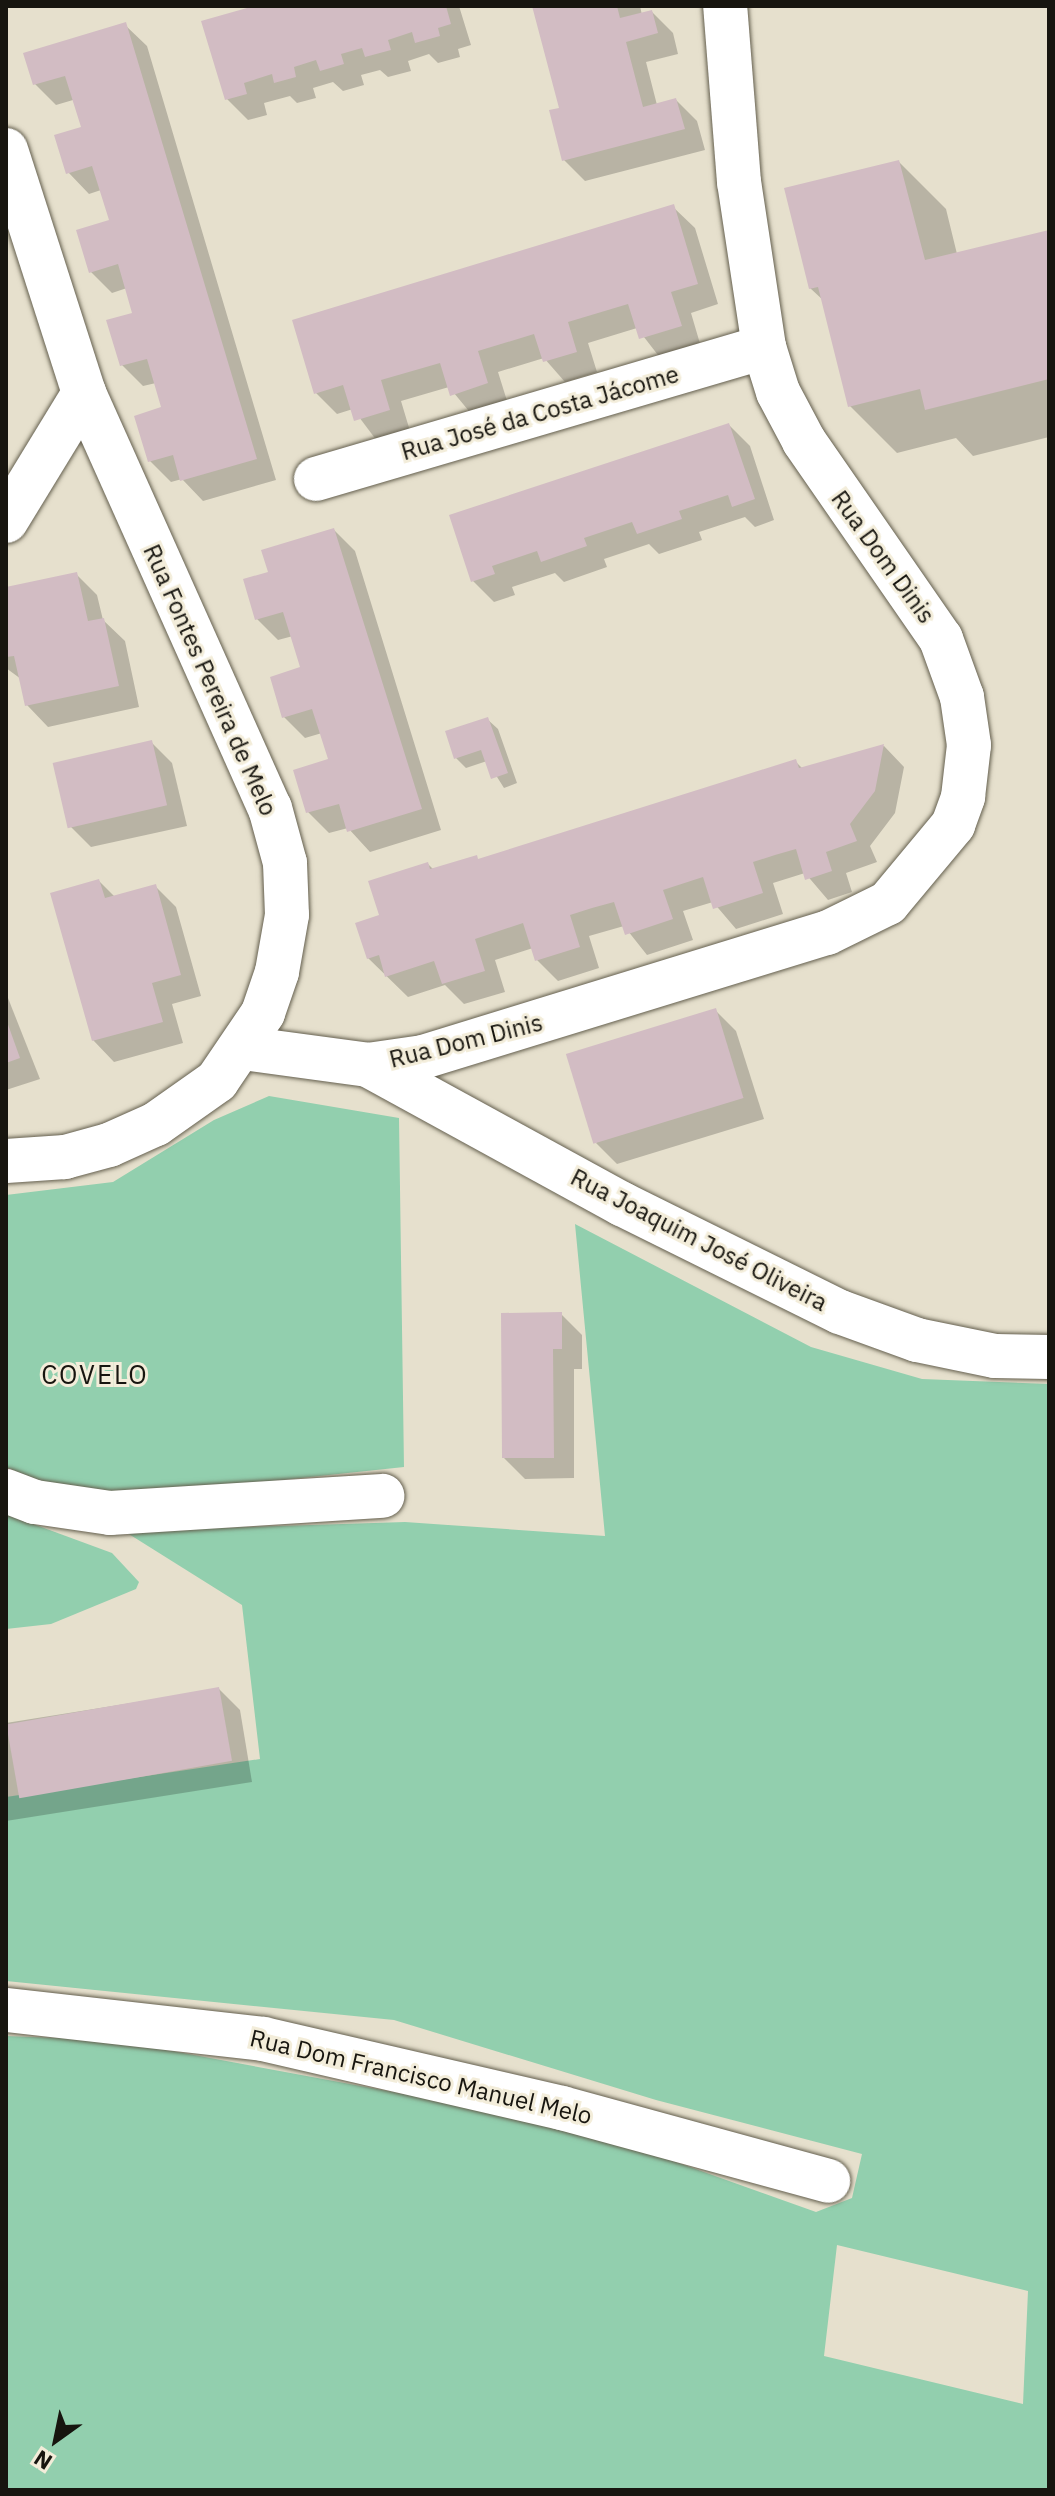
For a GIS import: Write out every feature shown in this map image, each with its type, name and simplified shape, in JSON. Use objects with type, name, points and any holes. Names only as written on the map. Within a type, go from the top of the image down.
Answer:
[{"type":"street","name":"Rua Dom Dinis","points":[[243,1048],[368,1065],[479,1043],[827,933],[888,903],[953,825],[963,797],[969,745],[962,697],[941,639],[804,441],[778,392],[764,347],[739,182],[725,6]]},
{"type":"street","name":"Rua Fontes Pereira de Melo","points":[[6,150],[84,393],[270,808],[285,863],[287,915],[277,972],[243,1048],[217,1081],[156,1124],[109,1145],[65,1157],[6,1161]]},
{"type":"street","name":"Rua José da Costa Jácome","points":[[316,479],[764,347]]},
{"type":"street","points":[[6,521],[84,393]]},
{"type":"street","name":"Rua Joaquim José Oliveira","points":[[368,1065],[622,1204],[840,1312],[917,1340],[995,1356],[1049,1357]]},
{"type":"street","points":[[6,1491],[35,1502],[110,1513],[382,1496]]},
{"type":"street","name":"Rua Dom Francisco Manuel Melo","points":[[6,2010],[263,2039],[562,2108],[828,2181]]},
{"type":"green space","points":[[269,1096],[399,1118],[404,1467],[134,1496],[62,1491],[6,1467],[6,1195],[113,1182],[214,1120]]},
{"type":"green space","points":[[575,1224],[811,1347],[922,1379],[1049,1384],[1049,2490],[6,2490],[6,2036],[113,2040],[474,2107],[662,2157],[816,2212],[852,2198],[862,2154],[656,2100],[394,2020],[6,1981],[6,1797],[260,1759],[242,1605],[124,1531],[405,1522],[605,1536]],"holes":[[[837,2245],[1028,2291],[1023,2404],[824,2356]]]},
{"type":"green space","points":[[6,1514],[112,1553],[139,1582],[136,1589],[51,1624],[6,1629]]},
{"type":"building","points":[[254,6],[446,6],[451,24],[438,28],[440,36],[415,43],[412,32],[388,40],[391,50],[365,57],[362,48],[341,54],[344,64],[320,71],[316,60],[294,67],[296,77],[274,83],[272,74],[244,83],[247,94],[225,100],[201,21]]},
{"type":"building","points":[[532,6],[617,6],[620,18],[652,10],[658,33],[626,42],[643,107],[676,98],[685,129],[562,161],[549,110],[559,108]]},
{"type":"building","points":[[126,22],[257,459],[180,481],[173,455],[148,462],[134,416],[161,407],[147,359],[120,366],[106,320],[132,313],[118,264],[89,273],[76,230],[109,220],[92,166],[66,174],[54,135],[81,127],[65,76],[33,85],[23,53]]},
{"type":"building","points":[[899,160],[925,260],[1049,230],[1049,379],[925,410],[920,389],[848,407],[818,287],[809,289],[784,188]]},
{"type":"building","points":[[674,204],[698,284],[671,292],[682,326],[639,339],[628,304],[568,322],[577,352],[543,362],[534,334],[478,351],[488,383],[450,396],[440,363],[381,380],[390,410],[354,421],[343,385],[314,394],[292,320]]},
{"type":"building","points":[[729,423],[755,499],[732,507],[728,495],[679,511],[682,519],[637,534],[632,522],[584,538],[587,546],[541,562],[537,551],[492,566],[495,574],[471,582],[449,515]]},
{"type":"building","points":[[334,528],[422,809],[347,832],[339,804],[306,813],[293,770],[328,759],[312,709],[282,718],[270,677],[300,667],[283,612],[255,620],[243,579],[268,572],[261,550]]},
{"type":"building","points":[[77,572],[88,621],[104,618],[119,686],[25,706],[14,656],[6,657],[6,587]]},
{"type":"building","points":[[488,717],[508,773],[491,779],[481,750],[454,759],[445,731]]},
{"type":"building","points":[[152,740],[167,805],[68,828],[53,763]]},
{"type":"building","points":[[884,744],[875,791],[850,824],[857,841],[826,852],[832,871],[805,880],[796,849],[753,862],[763,893],[713,909],[703,877],[663,890],[673,919],[625,935],[614,902],[592,908],[570,915],[580,947],[535,961],[523,923],[475,939],[485,971],[442,984],[434,961],[385,977],[379,955],[367,959],[355,923],[379,915],[368,881],[428,862],[430,869],[477,855],[478,859],[796,759],[799,768]]},
{"type":"building","points":[[99,879],[105,898],[156,884],[181,975],[152,983],[163,1022],[92,1041],[50,893]]},
{"type":"building","points":[[716,1008],[743,1098],[593,1144],[566,1054]]},
{"type":"building","points":[[6,1019],[20,1058],[6,1063]]},
{"type":"building","points":[[562,1312],[562,1349],[553,1349],[554,1458],[502,1458],[501,1313]]},
{"type":"building","points":[[219,1687],[232,1761],[19,1798],[6,1725]]},
{"type":"district","name":"COVELO","points":[[95,1375]]}]
